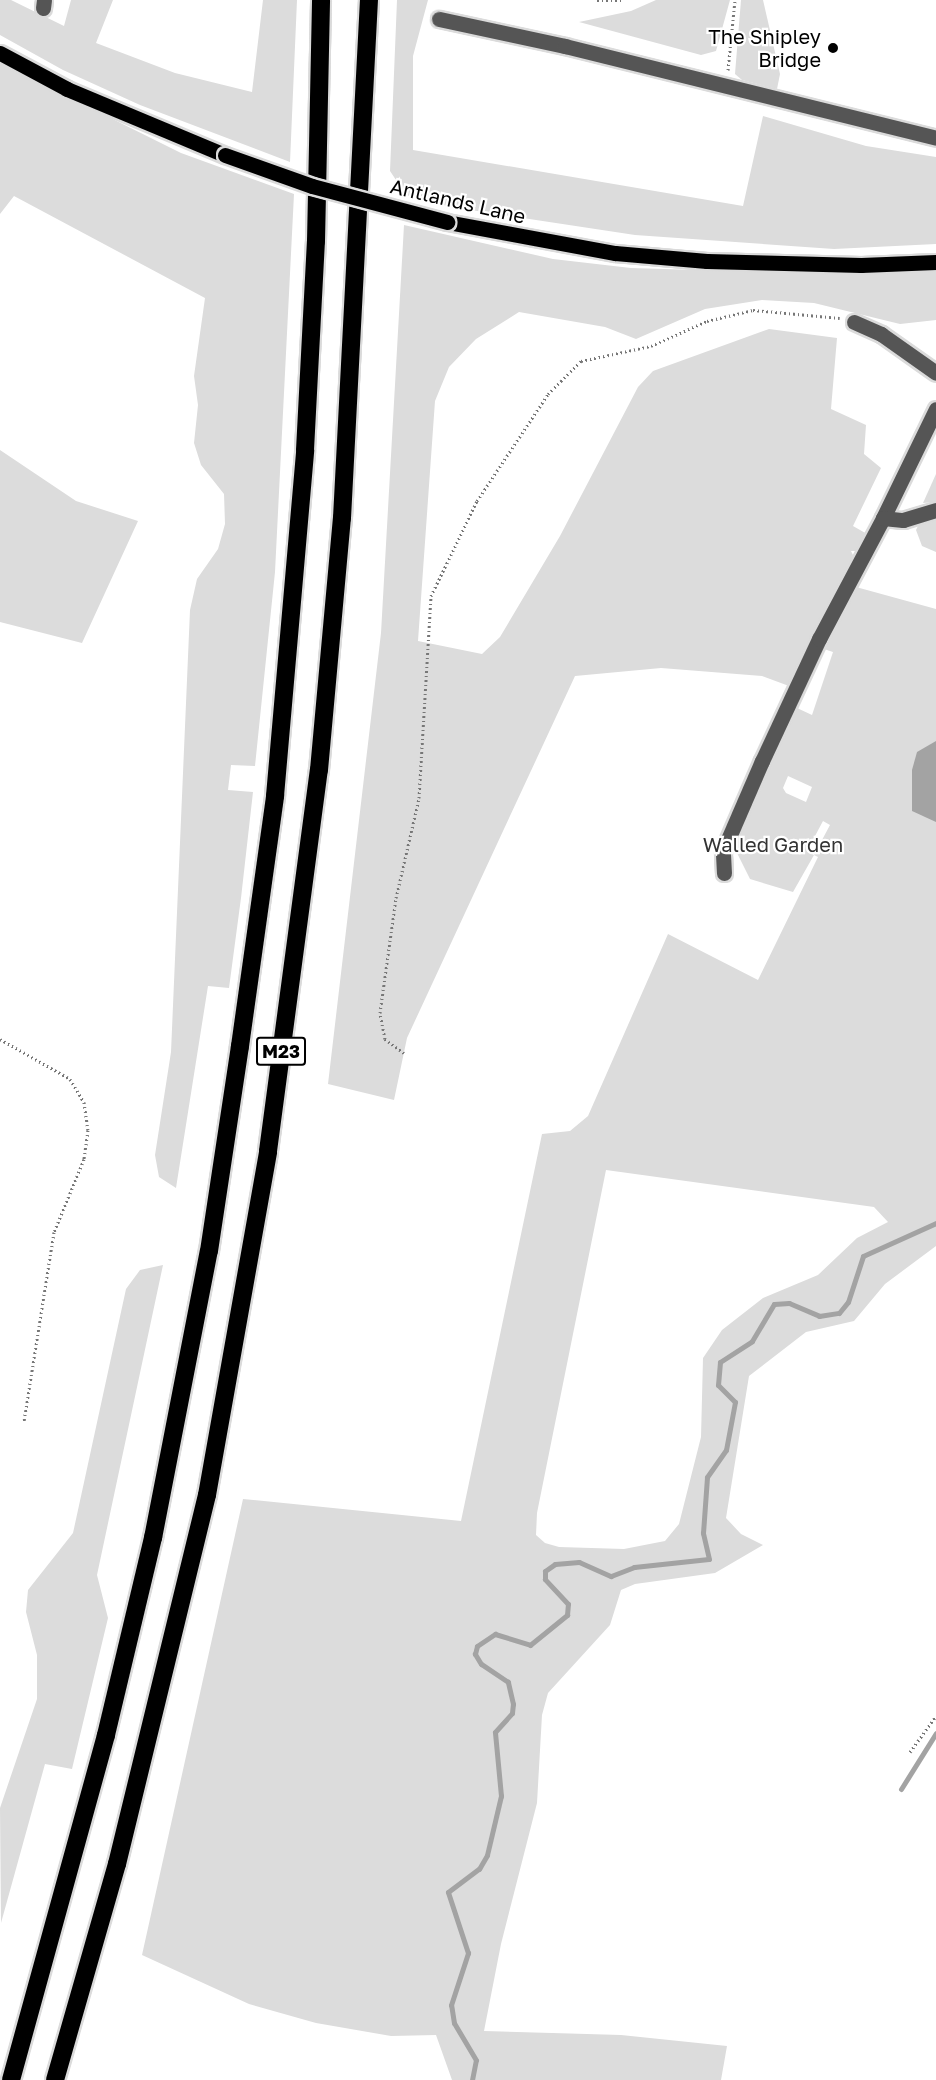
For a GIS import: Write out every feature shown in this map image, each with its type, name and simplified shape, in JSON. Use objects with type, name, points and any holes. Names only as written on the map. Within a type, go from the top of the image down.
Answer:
[{"type":"highway","name":"M23","points":[[11,2080],[106,1735],[153,1538],[209,1251],[238,1058],[275,796],[305,450],[316,242],[321,0]]},
{"type":"highway","name":"M23","points":[[55,2080],[117,1864],[207,1495],[268,1151],[319,770],[342,518],[369,0]]},
{"type":"main road","name":"Antlands Lane","points":[[0,53],[67,88],[225,155],[312,186],[447,222],[615,253],[707,261],[850,265],[936,262]]},
{"type":"street","points":[[439,19],[565,46],[936,138]]},
{"type":"street","points":[[854,321],[881,334],[936,373]]},
{"type":"street","points":[[724,873],[723,851],[768,747],[819,639],[883,518],[936,409]]},
{"type":"street","points":[[883,518],[903,520],[936,510]]},
{"type":"path","points":[[597,0],[621,0]]},
{"type":"path","points":[[724,87],[731,58],[735,0]]},
{"type":"path","points":[[404,1053],[385,1040],[380,1013],[396,898],[419,798],[431,596],[447,557],[488,483],[548,394],[581,361],[641,349],[707,321],[753,310],[813,313],[854,321]]},
{"type":"path","points":[[0,1039],[70,1079],[84,1102],[88,1130],[84,1159],[60,1211],[50,1251],[24,1422]]},
{"type":"path","points":[[910,1752],[936,1716]]},
{"type":"green space","points":[[0,0],[11,0],[64,26],[71,0],[113,0],[96,43],[175,73],[252,92],[263,0],[297,0],[290,162],[140,105],[63,70],[0,35]]},
{"type":"green space","points":[[397,0],[428,0],[413,56],[413,150],[743,206],[763,116],[866,146],[936,157],[936,244],[834,249],[635,235],[451,207],[406,195],[390,171]]},
{"type":"green space","points":[[656,0],[730,0],[716,51],[701,55],[579,22],[631,11]]},
{"type":"green space","points":[[741,0],[763,0],[780,74],[777,89],[742,80],[735,74]]},
{"type":"green space","points":[[0,63],[181,153],[294,194],[275,572],[255,766],[231,765],[228,790],[253,792],[241,898],[229,988],[208,986],[176,1188],[159,1177],[155,1155],[171,1052],[190,610],[197,579],[218,549],[225,524],[224,494],[201,465],[194,443],[198,405],[194,376],[205,298],[14,196],[0,214]]},
{"type":"green space","points":[[404,225],[553,259],[631,268],[825,274],[936,271],[936,320],[900,324],[814,303],[762,300],[705,309],[636,339],[605,327],[519,312],[476,339],[449,367],[435,401],[418,641],[482,654],[500,637],[560,536],[638,387],[653,371],[769,329],[837,338],[831,409],[866,425],[864,454],[881,468],[853,526],[867,534],[859,551],[851,551],[855,559],[789,686],[762,676],[661,668],[575,676],[407,1038],[394,1100],[328,1084],[381,633]]},
{"type":"green space","points":[[0,450],[76,501],[138,521],[82,643],[0,622]]},
{"type":"green space","points":[[936,474],[936,502],[923,503]]},
{"type":"green space","points":[[936,515],[936,552],[922,546],[916,530],[920,522]]},
{"type":"green space","name":"Walled Garden","points":[[856,587],[936,609],[936,1246],[885,1284],[854,1321],[806,1332],[749,1376],[726,1518],[741,1534],[763,1545],[715,1573],[635,1584],[621,1590],[610,1625],[548,1693],[542,1715],[537,1803],[501,1944],[484,2031],[621,2035],[727,2046],[721,2080],[452,2080],[436,2035],[391,2036],[316,2023],[249,2004],[142,1955],[243,1499],[461,1521],[542,1134],[570,1131],[588,1116],[668,934],[758,980],[818,857],[814,855],[793,892],[750,879],[734,847],[797,708],[812,715],[833,652],[824,649]],"holes":[[[788,776],[812,787],[806,802],[786,793],[783,788]],[[823,821],[830,825],[814,855],[807,851]],[[606,1170],[874,1207],[888,1222],[857,1238],[818,1275],[763,1298],[722,1330],[703,1358],[701,1437],[679,1524],[665,1541],[624,1549],[559,1547],[545,1543],[536,1535],[537,1513]]]},
{"type":"green space","points":[[163,1265],[97,1575],[108,1618],[72,1769],[45,1764],[1,1923],[0,1808],[37,1699],[37,1655],[26,1612],[28,1590],[73,1533],[126,1289],[140,1270]]},
{"type":"shaded area","points":[[936,741],[936,822],[912,811],[912,770],[917,752]]},
{"type":"waterway","points":[[472,2080],[476,2060],[454,2023],[451,2005],[468,1953],[448,1892],[479,1869],[487,1855],[501,1796],[495,1732],[512,1713],[513,1704],[508,1682],[481,1664],[475,1654],[477,1646],[495,1634],[530,1645],[567,1615],[568,1604],[545,1579],[545,1571],[555,1564],[579,1562],[611,1576],[634,1567],[709,1559],[703,1533],[707,1477],[726,1450],[735,1402],[718,1385],[720,1362],[752,1341],[774,1304],[789,1303],[819,1316],[839,1313],[848,1302],[863,1256],[936,1223]]},
{"type":"waterway","points":[[901,1789],[936,1733]]},
{"type":"place","name":"The Shipley Bridge","points":[[833,48]]}]
